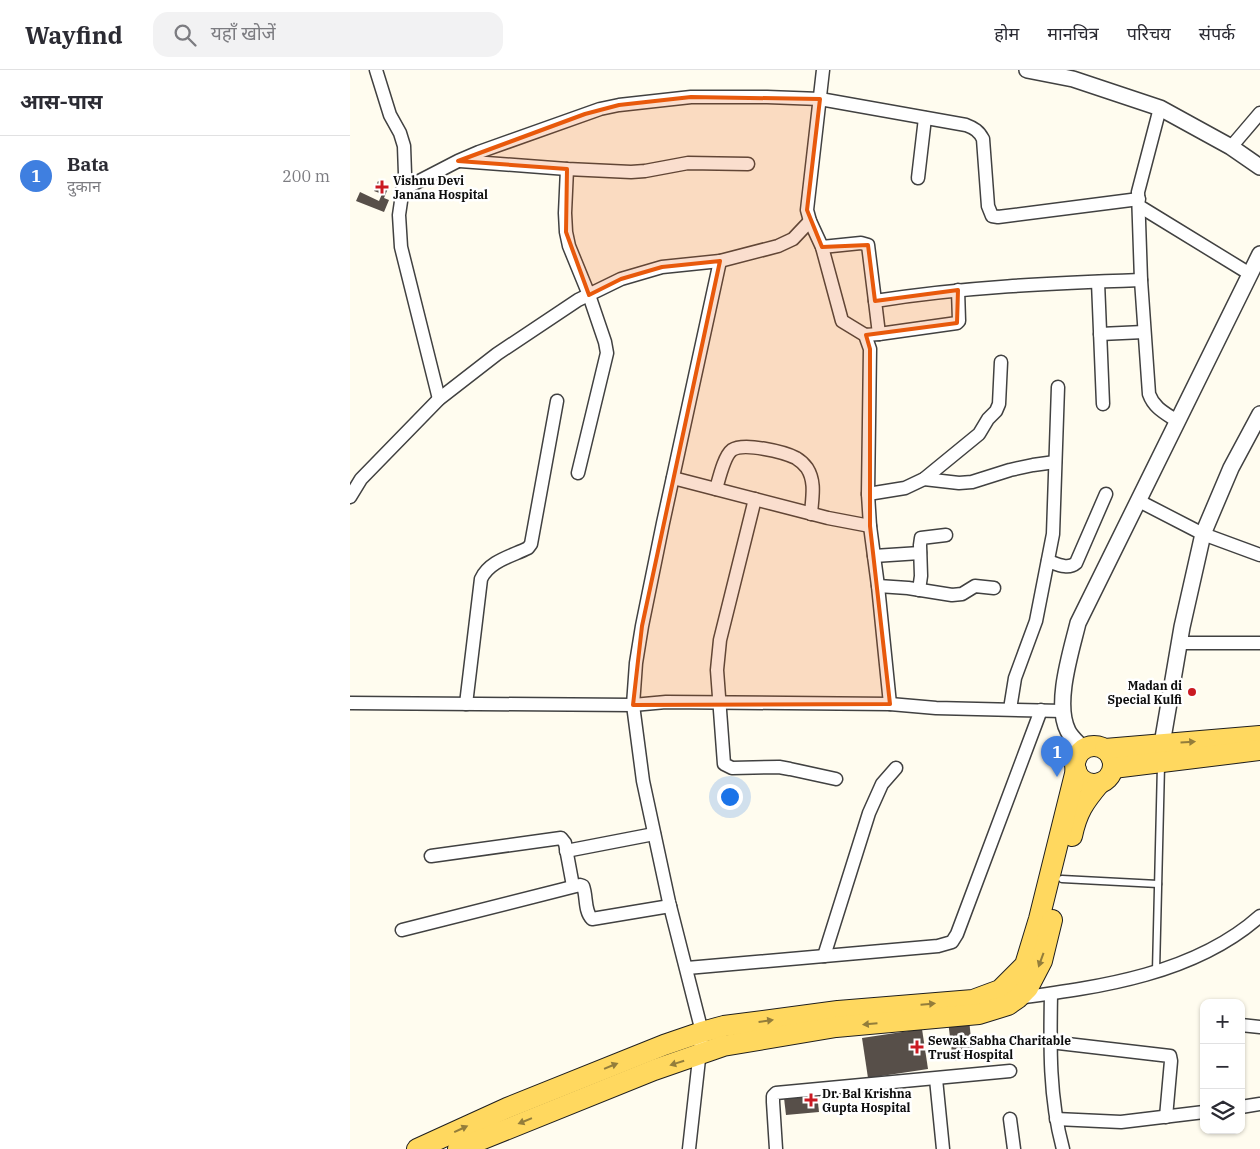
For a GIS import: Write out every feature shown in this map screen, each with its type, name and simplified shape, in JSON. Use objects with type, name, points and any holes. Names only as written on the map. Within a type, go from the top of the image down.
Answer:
[{"type":"main road","points":[[1113,768],[1161,753],[1260,736]]},
{"type":"main road","points":[[458,1149],[654,1070],[723,1046],[826,1028],[979,1014],[1008,1004],[1018,998],[1028,988],[1042,961],[1076,817],[1086,799],[1100,783],[1110,776],[1113,768],[1110,754],[1097,746],[1090,746],[1083,749],[1077,755],[1075,762],[1076,770],[1078,776],[1085,782],[1091,784],[1100,783]]},
{"type":"main road","points":[[1104,749],[1161,753],[1260,750]]},
{"type":"main road","points":[[417,1149],[507,1108],[664,1045],[724,1026],[838,1011],[973,1000],[1000,990],[1025,965],[1039,919],[1076,770]]},
{"type":"street","points":[[376,70],[390,115],[400,133],[404,146],[404,174],[398,221],[401,247],[438,399]]},
{"type":"street","points":[[823,70],[807,210],[822,247],[842,321],[865,335],[957,323],[959,321],[958,290]]},
{"type":"street","points":[[1027,70],[1073,79],[1160,108],[1231,147],[1260,167]]},
{"type":"street","points":[[402,190],[458,161],[585,114],[619,105],[691,97],[820,99],[966,125],[980,133],[983,140],[988,206],[992,216],[998,217],[1139,202],[1250,274]]},
{"type":"street","points":[[1160,108],[1140,179],[1141,280],[1147,384],[1152,403],[1177,420]]},
{"type":"street","points":[[1231,147],[1260,113]]},
{"type":"street","points":[[918,178],[925,118]]},
{"type":"street","points":[[458,161],[631,172],[688,163],[748,164]]},
{"type":"street","points":[[567,169],[565,213],[569,246],[589,295],[607,353],[578,473]]},
{"type":"street","points":[[350,497],[360,478],[438,399],[497,354],[578,300],[621,279],[662,267],[720,261],[778,246],[788,242],[810,221]]},
{"type":"street","points":[[822,247],[861,243],[868,246],[879,334]]},
{"type":"street","points":[[1083,749],[1068,731],[1063,711],[1064,681],[1078,623],[1260,254]]},
{"type":"street","points":[[689,1149],[702,1032],[654,834],[637,743],[633,705],[640,636],[720,261]]},
{"type":"street","points":[[875,301],[958,290],[1141,280]]},
{"type":"street","points":[[1098,282],[1103,404]]},
{"type":"street","points":[[1100,334],[1144,332]]},
{"type":"street","points":[[865,335],[870,349],[868,494],[870,526],[890,704]]},
{"type":"street","points":[[868,494],[905,488],[924,479],[979,434],[999,404],[1001,362]]},
{"type":"street","points":[[1010,709],[1018,669],[1036,621],[1053,534],[1058,387]]},
{"type":"street","points":[[466,704],[481,579],[485,571],[492,565],[528,548],[531,544],[557,401]]},
{"type":"street","points":[[1161,753],[1179,643],[1203,534],[1230,468],[1260,414]]},
{"type":"street","points":[[716,489],[726,458],[732,450],[748,447],[776,453],[795,458],[803,463],[808,470],[813,489],[811,514]]},
{"type":"street","points":[[924,479],[959,483],[972,482],[1010,470],[1055,462]]},
{"type":"street","points":[[673,478],[811,514],[870,526]]},
{"type":"street","points":[[1048,561],[1066,566],[1076,563],[1106,494]]},
{"type":"street","points":[[755,499],[720,640],[717,670],[724,764],[728,767],[779,767],[836,779]]},
{"type":"street","points":[[1139,501],[1203,534],[1260,555]]},
{"type":"street","points":[[919,590],[921,538],[946,535]]},
{"type":"street","points":[[874,556],[920,552]]},
{"type":"street","points":[[878,586],[952,595],[962,594],[974,586],[994,588]]},
{"type":"street","points":[[1179,643],[1260,643]]},
{"type":"street","points":[[350,703],[633,705],[666,702],[719,702],[890,704],[936,708],[1063,711]]},
{"type":"street","points":[[687,968],[938,946],[952,942],[957,934],[1041,710]]},
{"type":"street","points":[[824,956],[869,813],[882,784],[896,768]]},
{"type":"street","points":[[566,851],[654,834]]},
{"type":"street","points":[[432,856],[558,838],[563,840],[573,886]]},
{"type":"street","points":[[402,930],[580,884],[583,886],[589,917],[592,919],[670,906]]},
{"type":"street","points":[[1018,998],[1101,985],[1156,971],[1208,952],[1260,916]]},
{"type":"street","points":[[1051,994],[1050,1066],[1056,1119],[1063,1149]]},
{"type":"street","points":[[1245,1025],[1260,1027]]},
{"type":"street","points":[[1050,1042],[1170,1056],[1166,1117]]},
{"type":"street","points":[[776,1149],[773,1096],[776,1093],[1010,1071]]},
{"type":"street","points":[[936,1079],[943,1149]]},
{"type":"street","points":[[1245,1106],[1260,1104]]},
{"type":"street","points":[[1056,1119],[1121,1122],[1200,1113]]},
{"type":"street","points":[[1010,1118],[1014,1149]]},
{"type":"lane","points":[[1156,971],[1161,753]]},
{"type":"lane","points":[[1062,879],[1158,884]]},
{"type":"highlighted area","points":[[691,97],[820,99],[807,210],[822,247],[868,245],[875,301],[958,290],[957,323],[866,335],[870,349],[870,526],[890,704],[633,705],[642,626],[720,261],[662,267],[621,279],[589,295],[566,232],[567,169],[458,161],[585,114],[619,105]]},
{"type":"building","points":[[378,181],[389,186],[384,198],[389,200],[384,212],[356,201],[360,192],[379,201],[382,194],[374,191]]},
{"type":"building","points":[[969,1019],[973,1059],[953,1061],[948,1021]]},
{"type":"building","points":[[922,1029],[928,1069],[868,1078],[862,1038]]},
{"type":"building","points":[[817,1094],[819,1112],[786,1115],[784,1098]]},
{"type":"place","name":"Vishnu Devi Janana Hospital","points":[[382,187]]},
{"type":"place","name":"Madan di Special Kulfi","points":[[1192,692]]},
{"type":"place","name":"Bata","points":[[1057,777]]},
{"type":"place","name":"Sewak Sabha Charitable Trust Hospital","points":[[917,1047]]},
{"type":"place","name":"Dr. Bal Krishna Gupta Hospital","points":[[811,1100]]}]
